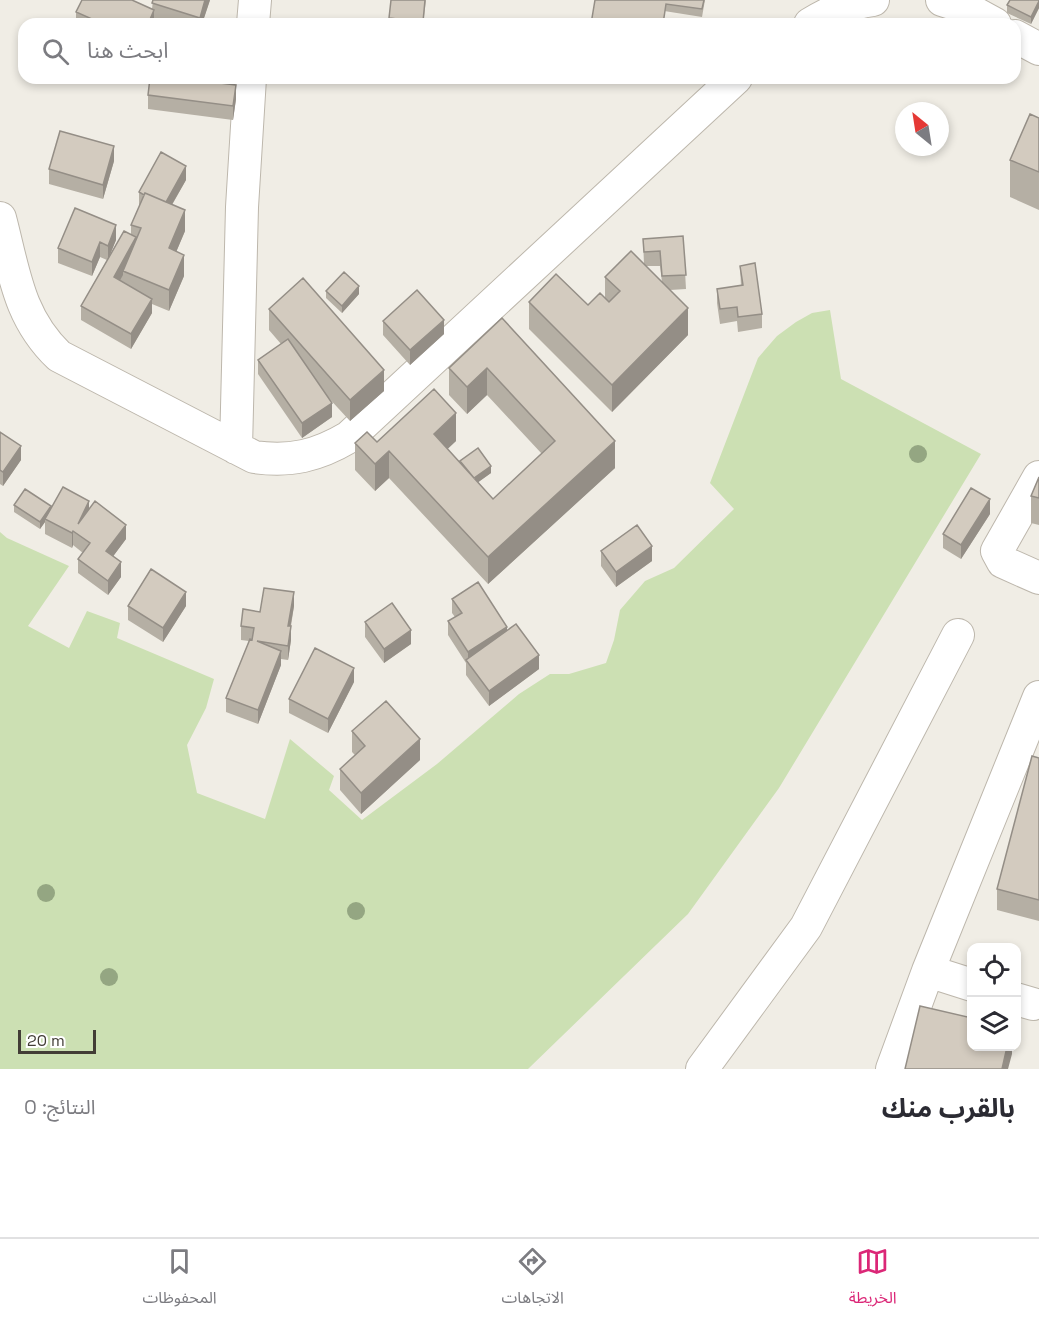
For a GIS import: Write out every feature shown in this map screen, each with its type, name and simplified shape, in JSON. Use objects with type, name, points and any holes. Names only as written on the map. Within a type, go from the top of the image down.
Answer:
[{"type":"street","points":[[254,18],[255,0]]},
{"type":"street","points":[[820,18],[834,10],[873,0]]},
{"type":"street","points":[[942,0],[964,7],[984,18]]},
{"type":"street","points":[[1021,39],[1039,49]]},
{"type":"street","points":[[236,448],[242,207],[250,84]]},
{"type":"street","points":[[0,219],[24,307],[44,342],[59,356],[254,457],[277,460],[301,458],[326,451],[349,437],[730,84]]},
{"type":"street","points":[[1039,477],[997,551],[1003,562],[1039,578]]},
{"type":"street","points":[[702,1069],[806,927],[958,634]]},
{"type":"street","points":[[892,1069],[928,971],[1039,697]]},
{"type":"street","points":[[928,971],[967,983]]},
{"type":"green space","points":[[830,310],[841,379],[981,454],[779,788],[688,914],[528,1069],[0,1069],[0,532],[7,538],[69,566],[28,626],[69,648],[87,611],[120,623],[117,638],[214,679],[206,708],[187,745],[197,793],[265,819],[290,739],[334,776],[329,790],[362,820],[437,764],[519,694],[550,674],[569,674],[606,663],[614,640],[620,610],[645,581],[674,568],[734,509],[710,483],[758,358],[777,336],[796,322],[812,313]]},
{"type":"building","points":[[82,0],[132,0],[154,10],[151,18],[90,18],[76,12]]},
{"type":"building","points":[[153,0],[205,0],[200,18],[152,3]]},
{"type":"building","points":[[391,0],[425,0],[423,18],[389,18]]},
{"type":"building","points":[[595,0],[704,0],[702,9],[666,4],[664,18],[592,18]]},
{"type":"building","points":[[1010,0],[1039,1],[1031,17],[1007,5]]},
{"type":"building","points":[[149,84],[236,85],[233,106],[148,95]]},
{"type":"building","points":[[1030,114],[1039,118],[1039,172],[1010,160]]},
{"type":"building","points":[[60,131],[114,146],[103,185],[49,169]]},
{"type":"building","points":[[161,152],[186,166],[166,202],[139,192]]},
{"type":"building","points":[[145,193],[185,210],[169,248],[184,255],[169,290],[123,271],[141,228],[131,225]]},
{"type":"building","points":[[75,208],[116,225],[108,246],[100,242],[92,262],[58,248]]},
{"type":"building","points":[[124,231],[136,237],[114,277],[152,299],[131,334],[81,306]]},
{"type":"building","points":[[683,236],[686,275],[662,276],[660,251],[644,252],[643,239]]},
{"type":"building","points":[[631,251],[688,308],[612,385],[529,302],[556,274],[588,305],[600,293],[609,302],[620,291],[605,277]]},
{"type":"building","points":[[755,263],[762,314],[738,317],[737,307],[720,309],[717,289],[743,285],[740,266]]},
{"type":"building","points":[[344,272],[359,286],[342,306],[326,291]]},
{"type":"building","points":[[303,278],[384,370],[350,400],[269,309]]},
{"type":"building","points":[[417,290],[444,320],[410,350],[383,321]]},
{"type":"building","points":[[502,318],[615,441],[488,557],[389,451],[375,464],[355,443],[367,432],[377,442],[434,389],[456,413],[434,434],[493,499],[555,441],[487,368],[467,387],[449,368]]},
{"type":"building","points":[[288,339],[332,403],[302,423],[258,360]]},
{"type":"building","points":[[0,432],[21,446],[3,472],[0,470]]},
{"type":"building","points":[[478,448],[491,466],[474,478],[460,461]]},
{"type":"building","points":[[1039,477],[1039,498],[1031,496]]},
{"type":"building","points":[[63,487],[89,501],[78,524],[95,501],[126,525],[106,551],[121,562],[108,581],[78,559],[90,543],[73,531],[72,533],[45,519]]},
{"type":"building","points":[[971,488],[990,499],[961,545],[943,534]]},
{"type":"building","points":[[25,489],[51,506],[40,522],[14,505]]},
{"type":"building","points":[[637,525],[652,546],[616,572],[601,551]]},
{"type":"building","points":[[151,569],[186,592],[163,628],[128,606]]},
{"type":"building","points":[[478,582],[507,627],[468,652],[448,621],[462,613],[452,599]]},
{"type":"building","points":[[264,588],[294,592],[288,626],[291,626],[288,646],[257,641],[281,651],[258,710],[226,698],[250,639],[252,640],[254,628],[241,626],[243,609],[260,612]]},
{"type":"building","points":[[392,603],[411,630],[384,649],[365,622]]},
{"type":"building","points":[[516,624],[539,655],[489,691],[466,660]]},
{"type":"building","points":[[315,648],[354,668],[328,719],[289,699]]},
{"type":"building","points":[[386,701],[420,739],[361,793],[340,769],[365,746],[352,731]]},
{"type":"building","points":[[1032,756],[1039,758],[1039,900],[997,889]]},
{"type":"building","points":[[920,1006],[967,1017],[967,1051],[1006,1051],[1002,1069],[905,1069]]}]
